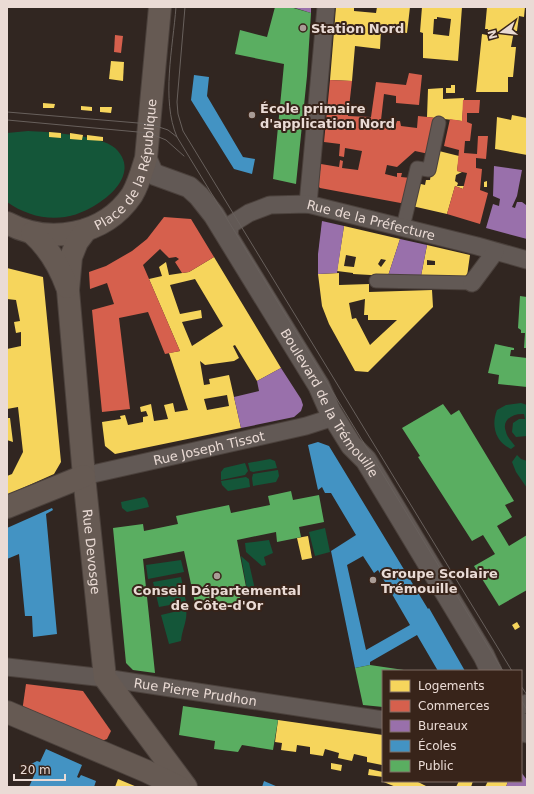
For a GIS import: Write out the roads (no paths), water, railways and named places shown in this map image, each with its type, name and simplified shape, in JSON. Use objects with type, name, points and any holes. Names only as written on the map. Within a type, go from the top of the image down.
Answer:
[{"type":"main road","name":"Place de la République","points":[[7,223],[32,233],[54,236],[70,234],[86,230],[104,222],[119,210],[129,199],[139,181],[146,158],[160,7]]},
{"type":"main road","points":[[68,290],[71,256],[77,242],[86,230]]},
{"type":"main road","points":[[32,233],[46,246],[61,269],[68,290]]},
{"type":"main road","name":"Rue Devosge","points":[[68,290],[84,476],[104,678]]},
{"type":"main road","points":[[7,507],[84,476]]},
{"type":"main road","points":[[104,678],[186,787]]},
{"type":"main road","points":[[7,712],[146,771],[179,787]]},
{"type":"street","points":[[308,204],[326,7]]},
{"type":"street","points":[[403,227],[417,168],[428,170],[439,123]]},
{"type":"street","name":"Boulevard de la Trémouille","points":[[146,158],[152,172],[156,175],[184,185],[199,196],[229,238],[319,386],[334,418],[351,445],[366,460],[484,656],[491,670]]},
{"type":"street","name":"Rue de la Préfecture","points":[[229,238],[230,225],[249,214],[277,204],[308,204],[403,227],[527,260]]},
{"type":"street","points":[[376,281],[472,282],[495,252]]},
{"type":"street","name":"Rue Joseph Tissot","points":[[84,476],[306,426],[334,418]]},
{"type":"street","name":"Rue Pierre Prudhon","points":[[7,667],[104,678],[382,720]]},
{"type":"tram line","points":[[176,7],[169,73],[169,90],[172,122],[177,137],[502,670]]},
{"type":"tram line","points":[[185,7],[177,102],[178,114],[183,131],[511,670]]},
{"type":"tram line","points":[[7,112],[150,124],[168,130],[177,137]]},
{"type":"tram line","points":[[7,120],[149,133],[166,140],[184,156]]},
{"type":"tram line","points":[[522,688],[527,695]]},
{"type":"tram line","points":[[522,702],[527,710]]},
{"type":"place","name":"Station Nord","points":[[303,28]]},
{"type":"place","name":"École primaire d'application Nord","points":[[252,115]]},
{"type":"place","name":"Conseil Départemental de Côte-d'Or","points":[[217,576]]},
{"type":"place","name":"Groupe Scolaire Trémouille","points":[[373,580]]}]
